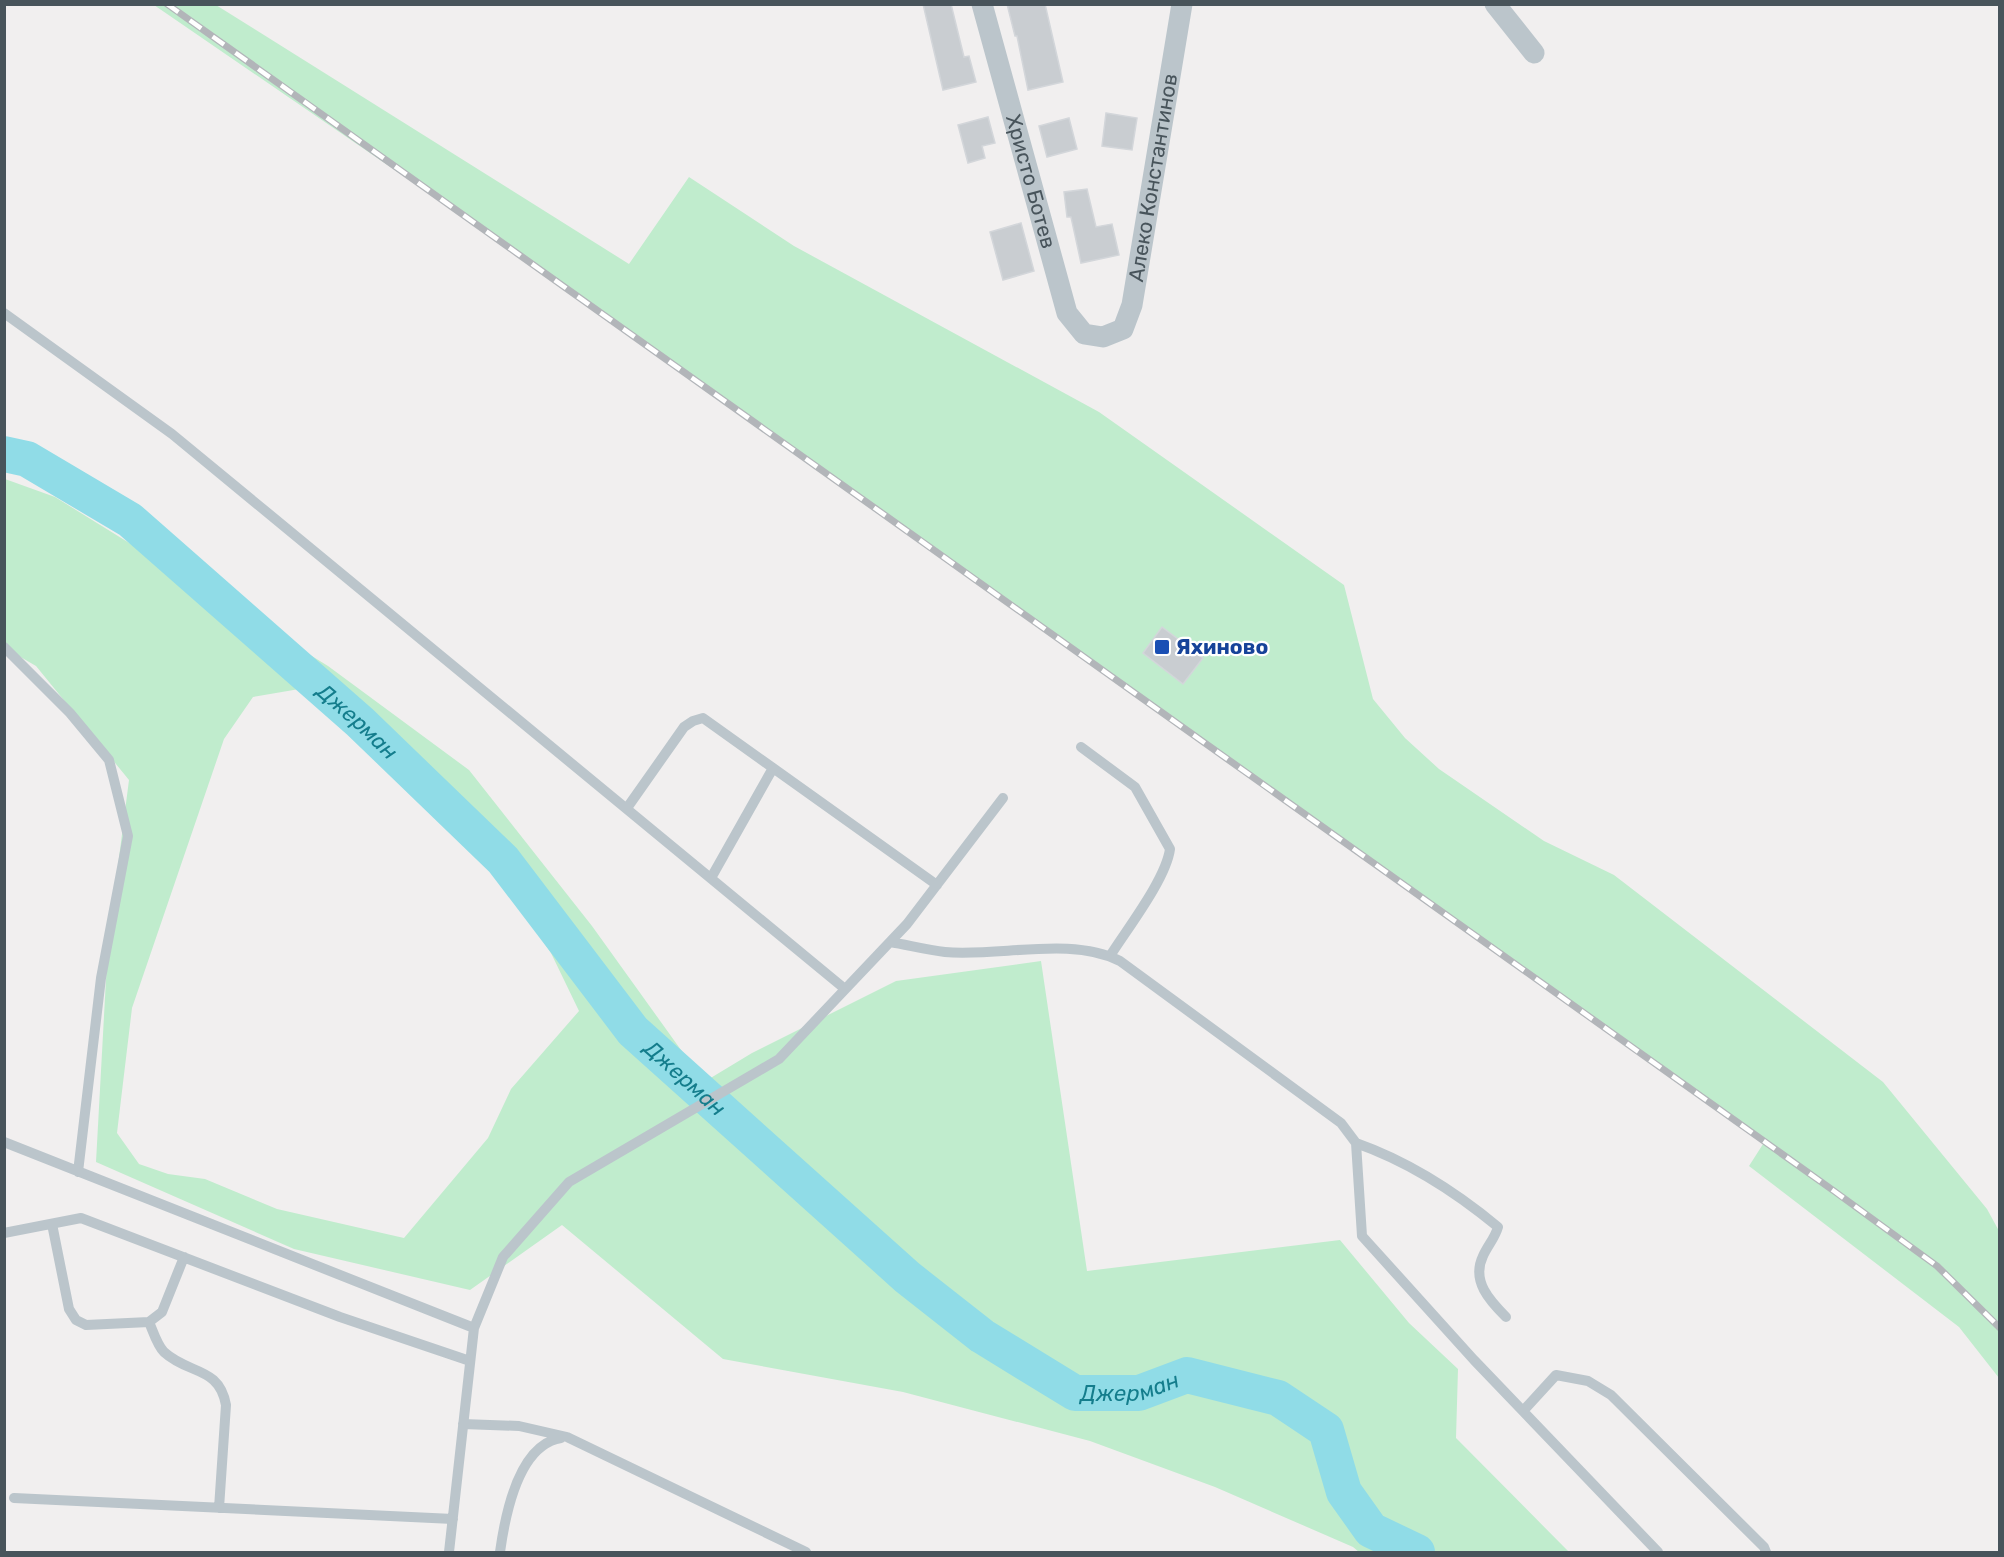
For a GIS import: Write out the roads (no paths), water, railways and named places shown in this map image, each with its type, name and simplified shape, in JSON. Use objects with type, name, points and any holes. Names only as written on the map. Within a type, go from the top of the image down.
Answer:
[{"type":"street","name":"Христо Ботев","points":[[982,4],[1067,313],[1084,334],[1103,337]]},
{"type":"street","name":"Алеко Константинов","points":[[1103,337],[1123,329],[1132,305],[1182,4]]},
{"type":"street","points":[[1495,4],[1534,53]]},
{"type":"lane","points":[[4,313],[172,434],[845,989]]},
{"type":"lane","points":[[4,647],[70,713],[109,760],[128,836],[101,978],[78,1172]]},
{"type":"lane","points":[[627,808],[684,727],[703,718],[937,885]]},
{"type":"lane","points":[[1081,747],[1135,787],[1170,849],[1169,860],[1159,879],[1110,956]]},
{"type":"lane","points":[[711,878],[773,768]]},
{"type":"lane","points":[[450,1552],[474,1328],[503,1257],[569,1182],[779,1059],[890,942],[1003,798]]},
{"type":"lane","points":[[890,942],[946,952],[1075,950],[1110,956],[1341,1123],[1356,1143],[1362,1236],[1523,1411],[1658,1552]]},
{"type":"lane","points":[[4,1142],[474,1328]]},
{"type":"lane","points":[[1356,1143],[1386,1153],[1460,1199],[1498,1227],[1495,1237],[1482,1257],[1479,1272],[1480,1284],[1491,1302],[1506,1317]]},
{"type":"lane","points":[[4,1233],[81,1218],[340,1317],[470,1361]]},
{"type":"lane","points":[[52,1224],[69,1309],[76,1320],[86,1325],[149,1322],[162,1312],[184,1257]]},
{"type":"lane","points":[[149,1322],[162,1350],[177,1361],[213,1377],[223,1389],[226,1405],[219,1508]]},
{"type":"lane","points":[[1523,1411],[1556,1376],[1588,1381],[1611,1395],[1764,1547],[1766,1552]]},
{"type":"lane","points":[[463,1424],[519,1426],[567,1437],[806,1552]]},
{"type":"lane","points":[[500,1552],[523,1466],[536,1449],[552,1439],[567,1437]]},
{"type":"lane","points":[[14,1498],[453,1519]]},
{"type":"waterway","name":"Джерман","points":[[4,454],[27,459],[130,520],[360,722],[503,860],[633,1031],[907,1277],[982,1336],[1075,1393],[1139,1393],[1187,1375],[1278,1398],[1326,1430],[1344,1492],[1371,1530],[1417,1552]]},
{"type":"railway","points":[[167,4],[1834,1191],[1937,1266],[2000,1328]]},
{"type":"place","name":"Яхиново","points":[[1162,647]]}]
